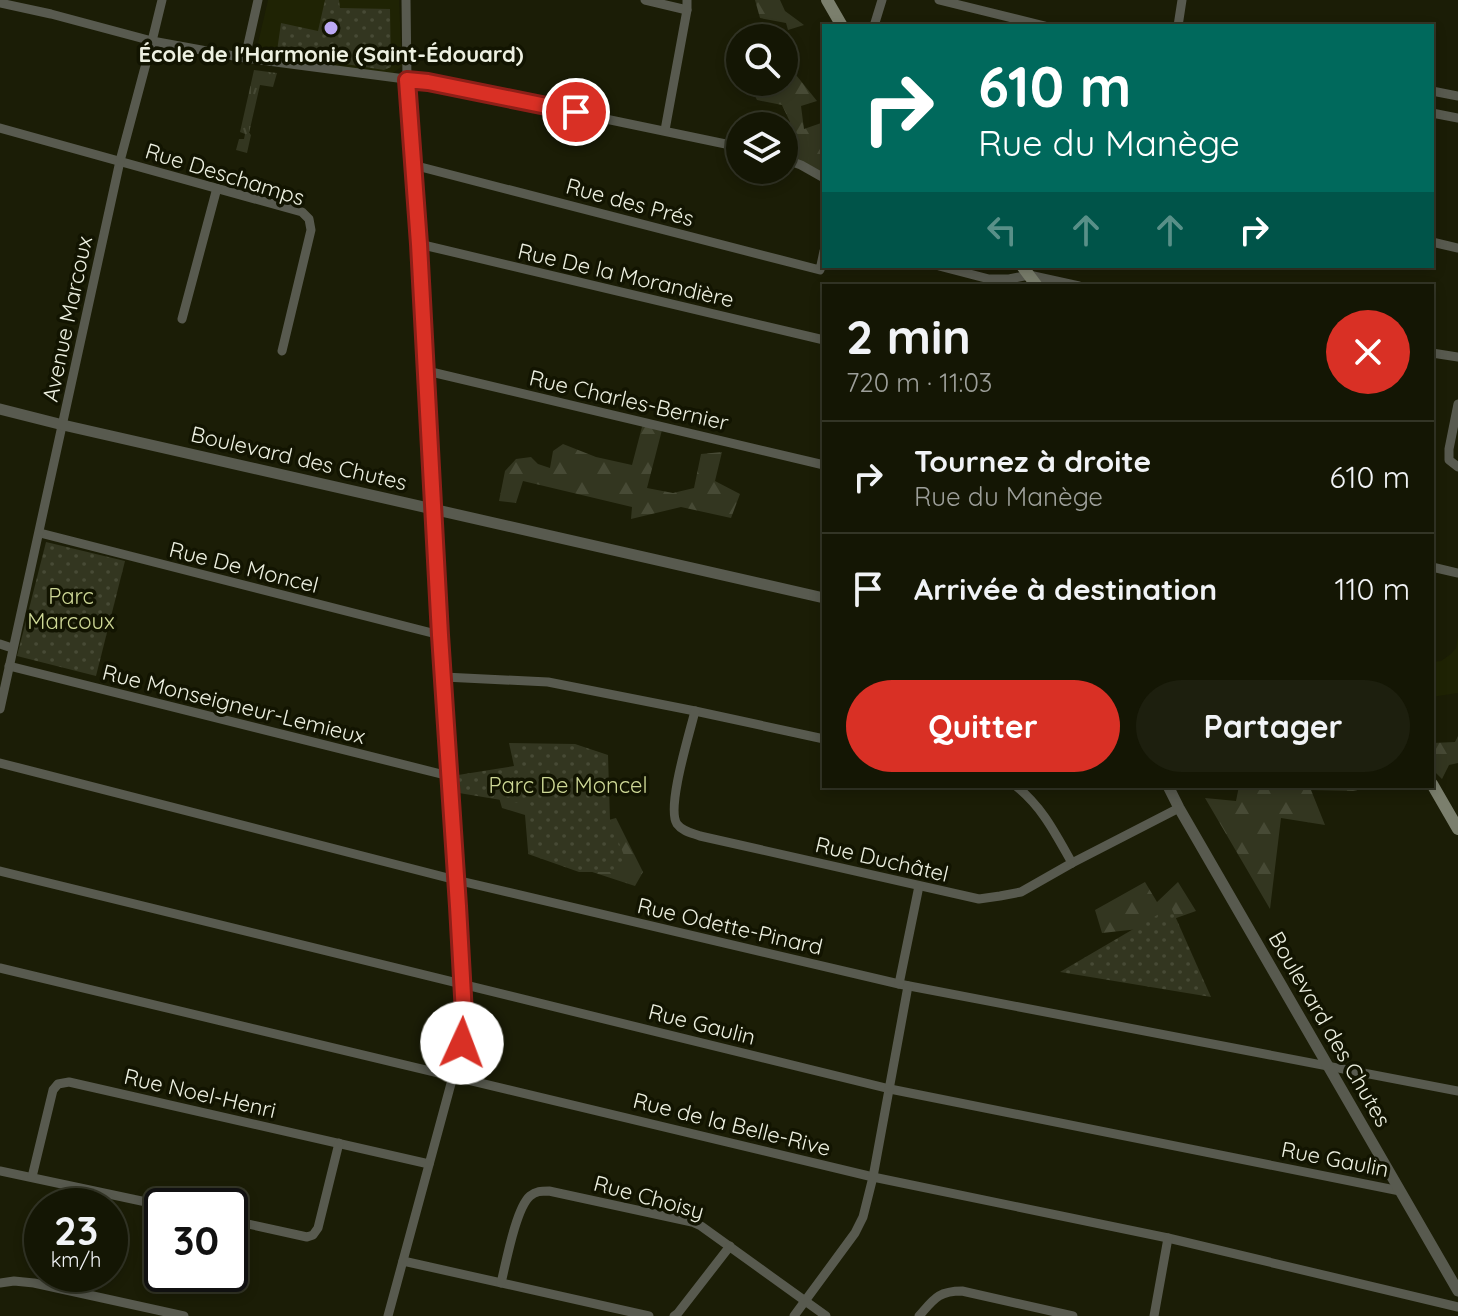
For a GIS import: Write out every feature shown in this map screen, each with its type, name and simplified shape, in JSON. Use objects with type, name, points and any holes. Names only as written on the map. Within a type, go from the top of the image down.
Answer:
[{"type":"main road","points":[[827,0],[841,24]]},
{"type":"main road","points":[[1434,787],[1458,829]]},
{"type":"street","points":[[51,14],[55,0]]},
{"type":"street","name":"Avenue Marcoux","points":[[0,709],[120,161],[162,0]]},
{"type":"street","points":[[245,58],[258,0]]},
{"type":"street","points":[[388,1316],[462,1043],[464,1014],[407,80],[406,0]]},
{"type":"street","points":[[645,0],[687,5],[665,130]]},
{"type":"street","points":[[875,24],[882,0]]},
{"type":"street","points":[[939,0],[1036,24]]},
{"type":"street","points":[[1178,24],[1182,0]]},
{"type":"street","points":[[0,3],[152,41],[245,58],[428,82],[726,144]]},
{"type":"street","points":[[1434,91],[1458,96]]},
{"type":"street","points":[[1434,113],[1458,118]]},
{"type":"street","name":"Rue Deschamps","points":[[0,128],[302,212],[309,219],[311,230],[282,351]]},
{"type":"street","points":[[798,164],[822,177]]},
{"type":"street","name":"Rue des Prés","points":[[413,165],[820,270],[822,260]]},
{"type":"street","points":[[182,319],[217,188]]},
{"type":"street","points":[[1434,242],[1458,248]]},
{"type":"street","name":"Rue De la Morandière","points":[[419,244],[822,340]]},
{"type":"street","points":[[947,268],[989,279],[1009,279],[1026,270],[1072,284]]},
{"type":"street","points":[[1434,353],[1458,357]]},
{"type":"street","name":"Rue Charles-Bernier","points":[[427,371],[822,465]]},
{"type":"street","points":[[1458,404],[1449,449],[1449,460],[1458,467]]},
{"type":"street","name":"Boulevard des Chutes","points":[[0,409],[822,598]]},
{"type":"street","name":"Rue De Moncel","points":[[40,533],[440,635]]},
{"type":"street","points":[[1434,567],[1458,573]]},
{"type":"street","points":[[0,644],[12,648]]},
{"type":"street","name":"Rue Monseigneur-Lemieux","points":[[9,666],[449,776]]},
{"type":"street","points":[[444,677],[548,682],[822,739]]},
{"type":"street","name":"Rue Duchâtel","points":[[695,711],[674,810],[676,823],[684,830],[979,899],[1021,892],[1179,808]]},
{"type":"street","name":"Rue Odette-Pinard","points":[[0,763],[456,880],[904,985],[1458,1091]]},
{"type":"street","points":[[1018,788],[1032,799],[1072,863]]},
{"type":"street","name":"Boulevard des Chutes","points":[[1169,788],[1458,1291]]},
{"type":"street","name":"Rue Gaulin","points":[[0,871],[890,1089],[1400,1191]]},
{"type":"street","points":[[794,1316],[855,1233],[863,1217],[890,1089],[919,886]]},
{"type":"street","name":"Rue de la Belle-Rive","points":[[0,968],[873,1177],[1168,1238],[1458,1307]]},
{"type":"street","name":"Rue Noel-Henri","points":[[32,1177],[53,1090],[58,1084],[69,1082],[429,1164]]},
{"type":"street","points":[[248,1224],[307,1237],[313,1235],[318,1228],[339,1143]]},
{"type":"street","points":[[0,1171],[144,1201]]},
{"type":"street","name":"Rue Choisy","points":[[501,1283],[521,1208],[528,1197],[537,1191],[549,1191],[692,1222],[826,1316]]},
{"type":"street","points":[[1154,1316],[1168,1238]]},
{"type":"street","points":[[674,1316],[730,1246]]},
{"type":"street","points":[[403,1261],[649,1316]]},
{"type":"street","points":[[0,1283],[34,1283],[184,1316]]},
{"type":"street","points":[[919,1316],[936,1296],[949,1291],[962,1291],[1073,1316]]},
{"type":"shaded area","name":"École de l'Harmonie (Saint-Édouard)","points":[[268,0],[399,0],[402,66],[392,74],[255,56]]},
{"type":"shaded area","points":[[1458,635],[1458,693],[1434,697],[1434,662],[1441,661],[1456,648]]},
{"type":"green space","points":[[325,0],[339,0],[340,8],[390,9],[391,67],[384,70],[277,51],[281,23],[318,31]]},
{"type":"green space","points":[[755,0],[780,0],[785,11],[804,25],[798,27],[798,24],[760,18]]},
{"type":"green space","points":[[254,70],[277,73],[273,87],[260,85],[247,153],[236,150],[239,139],[244,139],[245,134],[240,132]]},
{"type":"green space","points":[[798,77],[817,101],[801,106],[804,129],[822,123],[822,174],[798,163],[798,112],[785,112],[782,105],[757,100],[755,96],[798,96]]},
{"type":"green space","points":[[643,423],[662,430],[647,488],[673,493],[694,488],[701,454],[722,452],[715,481],[740,494],[731,518],[681,507],[631,519],[632,507],[523,481],[516,503],[499,501],[505,471],[516,459],[531,457],[538,464],[550,468],[553,451],[563,444],[596,457],[632,465]]},
{"type":"green space","name":"Parc Marcoux","points":[[46,542],[125,561],[96,676],[17,656]]},
{"type":"green space","points":[[1458,736],[1458,763],[1449,765],[1442,779],[1434,771],[1434,743],[1455,742]]},
{"type":"green space","name":"Parc De Moncel","points":[[509,743],[575,744],[608,755],[610,820],[627,863],[624,872],[579,872],[528,854],[531,805],[459,793],[458,775],[514,766]]},
{"type":"green space","points":[[1239,788],[1343,788],[1358,791],[1311,790],[1325,825],[1281,818],[1270,909],[1205,798],[1236,801]]},
{"type":"green space","points":[[520,792],[559,833],[616,818],[643,872],[635,886],[528,851],[525,815],[502,808],[498,794]]},
{"type":"green space","points":[[1145,882],[1157,902],[1178,882],[1196,911],[1148,928],[1102,933],[1095,910]]},
{"type":"green space","points":[[1171,907],[1211,997],[1060,972]]},
{"type":"place","name":"École de l'Harmonie (Saint-Édouard)","points":[[331,28]]},
{"type":"route","points":[[462,1043],[464,1014],[458,906],[407,80],[576,112]]}]
